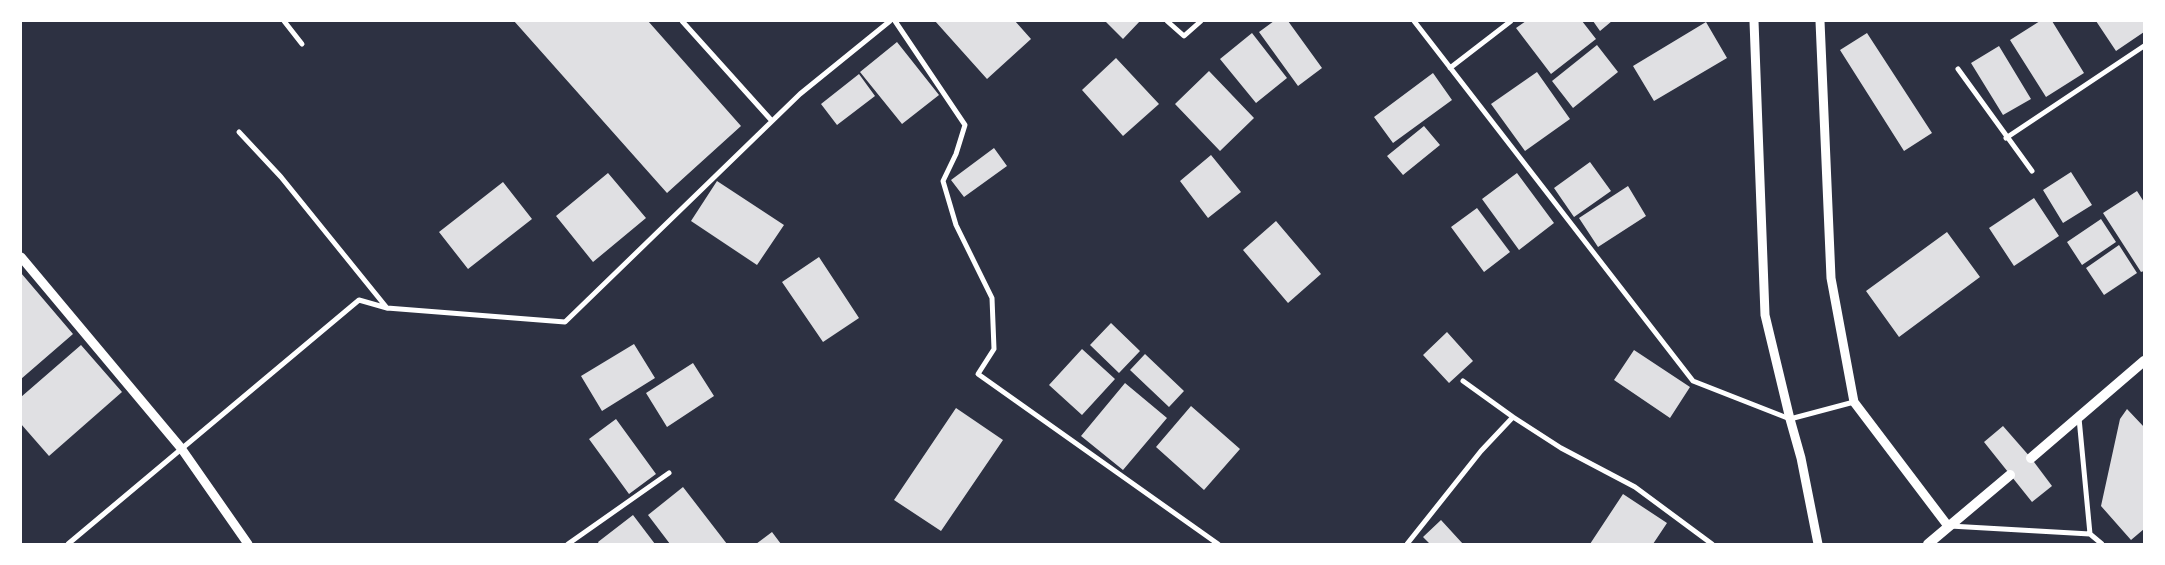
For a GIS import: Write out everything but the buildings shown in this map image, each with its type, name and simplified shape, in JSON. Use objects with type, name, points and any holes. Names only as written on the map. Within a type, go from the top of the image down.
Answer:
[{"type":"main road","points":[[2031,458],[2144,361]]},
{"type":"main road","points":[[1928,544],[2010,475]]},
{"type":"street","points":[[284,21],[302,44]]},
{"type":"street","points":[[682,21],[772,121]]},
{"type":"street","points":[[68,544],[360,300],[387,308],[565,322],[800,94],[890,21]]},
{"type":"street","points":[[895,21],[965,126],[956,154],[943,181],[956,225],[992,298],[994,349],[978,374],[1218,544]]},
{"type":"street","points":[[1167,21],[1184,36],[1201,21]]},
{"type":"street","points":[[1414,21],[1588,242],[1694,381],[1790,420],[1854,402]]},
{"type":"street","points":[[1450,68],[1511,21]]},
{"type":"street","points":[[1754,21],[1765,315],[1801,458],[1818,544]]},
{"type":"street","points":[[1820,21],[1830,278],[1854,402],[1948,526],[2090,534],[2102,544]]},
{"type":"street","points":[[2006,138],[2144,46]]},
{"type":"street","points":[[1958,69],[2006,138],[2032,171]]},
{"type":"street","points":[[239,132],[281,177],[387,308]]},
{"type":"street","points":[[21,257],[181,448],[248,544]]},
{"type":"street","points":[[1463,381],[1561,448],[1635,487],[1712,544]]},
{"type":"street","points":[[1407,544],[1481,451],[1513,417]]},
{"type":"street","points":[[2079,417],[2090,534]]},
{"type":"street","points":[[568,544],[669,473]]}]
